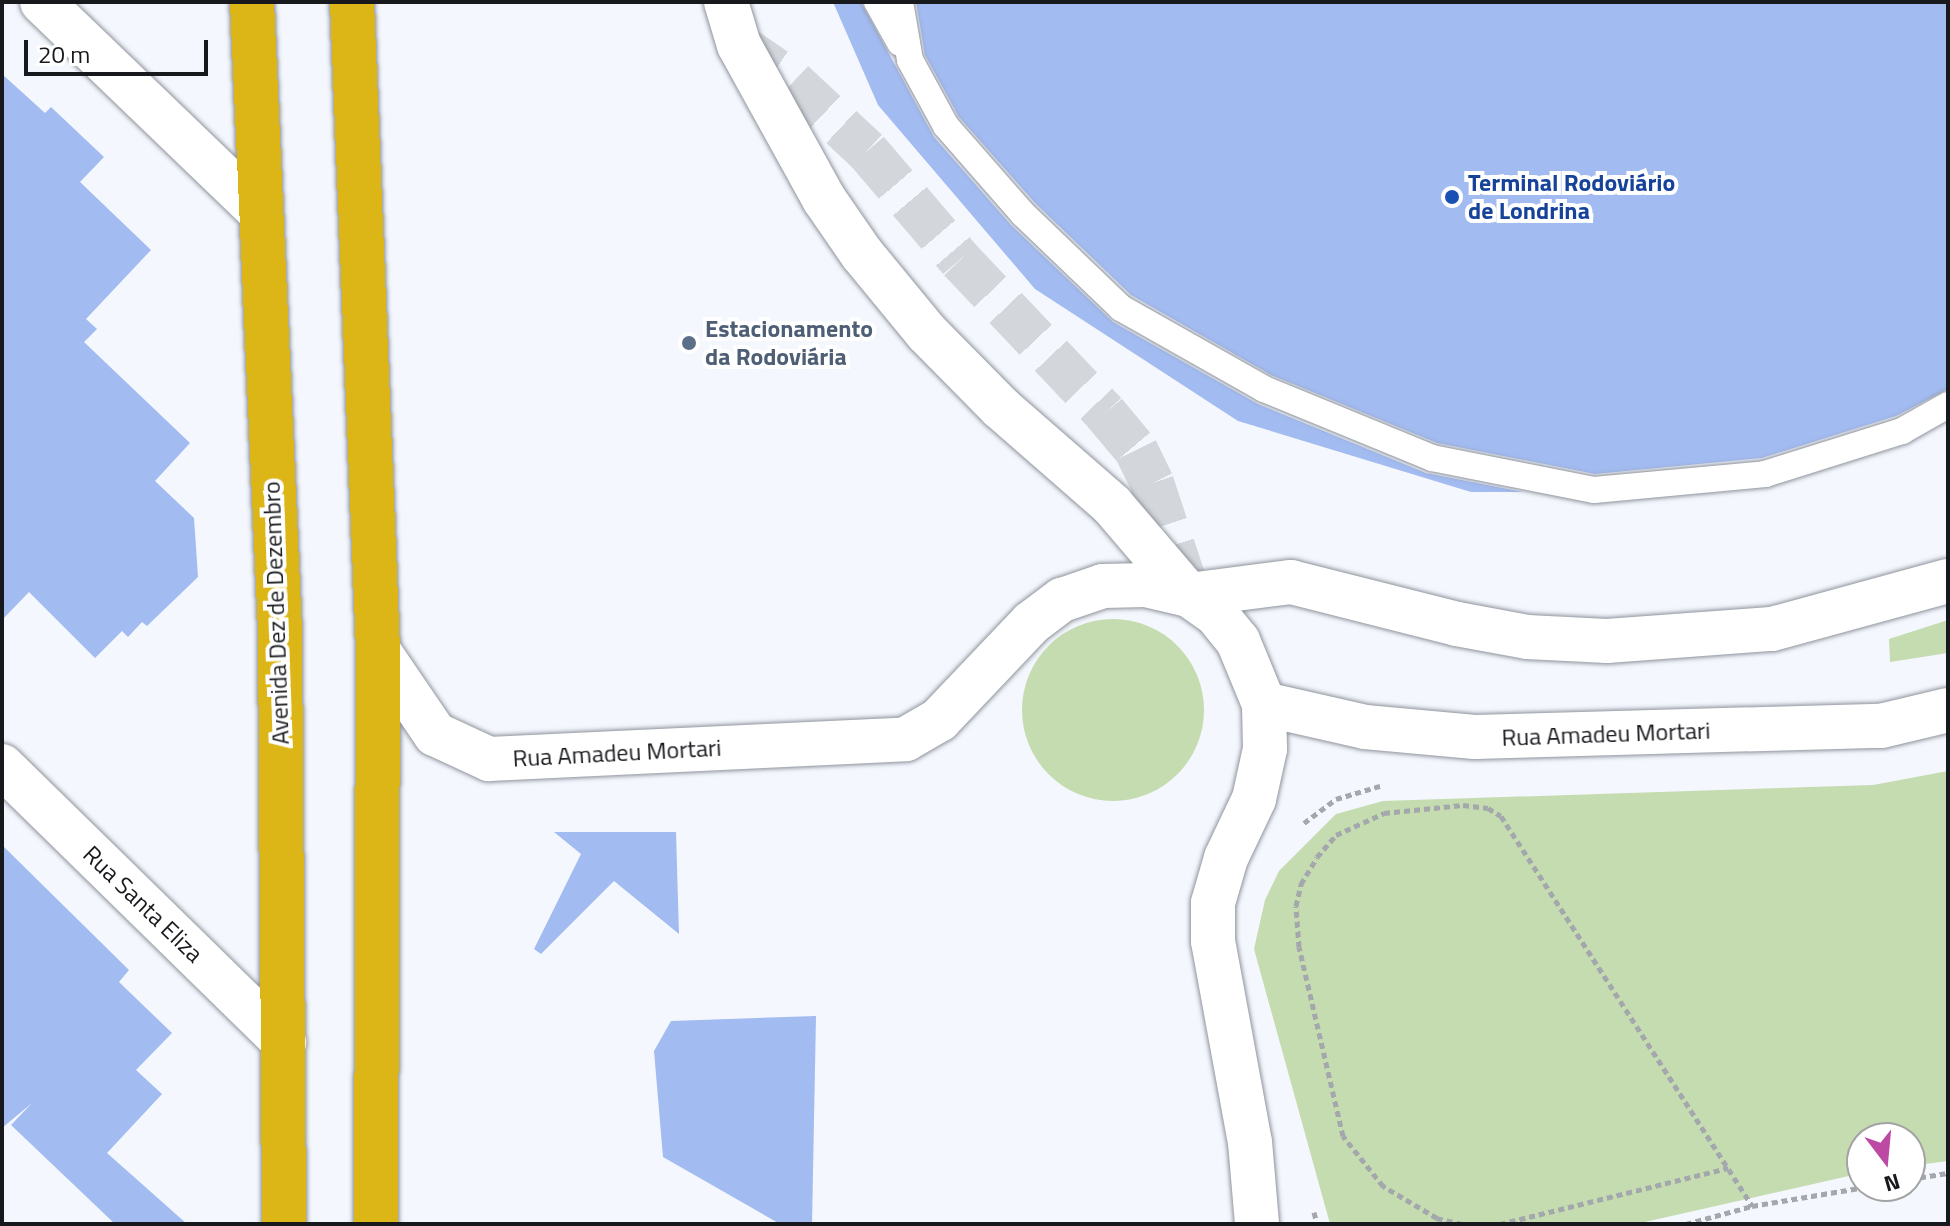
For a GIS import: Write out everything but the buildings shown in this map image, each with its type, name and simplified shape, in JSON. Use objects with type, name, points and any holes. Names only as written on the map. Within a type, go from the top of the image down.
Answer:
[{"type":"highway","name":"Avenida Dez de Dezembro","points":[[252,2],[280,630],[284,1224]]},
{"type":"highway","points":[[352,2],[378,650],[376,1224]]},
{"type":"street","points":[[42,2],[259,211]]},
{"type":"street","points":[[726,2],[739,45],[824,199],[862,254],[927,333],[1001,408],[1112,505],[1189,595],[1216,614],[1238,641],[1264,704],[1265,749],[1254,799],[1226,858],[1213,903],[1217,970],[1250,1142],[1257,1224]]},
{"type":"street","points":[[1189,595],[1291,582],[1457,624],[1527,637],[1607,641],[1689,639],[1772,629],[1948,581]]},
{"type":"street","name":"Rua Amadeu Mortari","points":[[378,650],[435,734],[489,759],[906,739],[939,720],[1031,623],[1062,600],[1103,586],[1146,585],[1189,595]]},
{"type":"street","name":"Rua Amadeu Mortari","points":[[1264,704],[1365,727],[1475,737],[1881,726],[1948,710]]},
{"type":"street","name":"Rua Santa Eliza","points":[[2,766],[284,1042]]},
{"type":"lane","points":[[353,49],[370,2]]},
{"type":"lane","points":[[877,2],[946,126],[1023,214],[1121,308],[1264,389],[1432,458],[1594,490],[1765,474],[1902,431],[1948,405]]},
{"type":"lane","points":[[900,2],[910,60]]},
{"type":"path","points":[[1294,831],[1336,799],[1397,785]]},
{"type":"path","points":[[1462,1224],[1423,1212],[1383,1186],[1343,1136],[1301,960],[1296,906],[1301,884],[1336,835],[1384,813],[1463,805],[1488,808],[1501,816],[1752,1206]]},
{"type":"path","points":[[1500,1224],[1728,1168]]},
{"type":"path","points":[[1926,1176],[1948,1173]]},
{"type":"path","points":[[1686,1224],[1752,1206],[1846,1190]]},
{"type":"path","points":[[1313,1209],[1317,1224]]},
{"type":"green space","points":[[1113,619],[1148,626],[1177,646],[1197,675],[1204,710],[1197,745],[1177,774],[1148,794],[1113,801],[1078,794],[1049,774],[1029,745],[1022,710],[1029,675],[1049,646],[1078,626]]},
{"type":"green space","points":[[1948,620],[1948,653],[1890,662],[1889,639]]},
{"type":"green space","points":[[1948,771],[1948,1161],[1926,1164],[1926,1122],[1846,1122],[1846,1177],[1636,1224],[1330,1224],[1254,949],[1265,900],[1279,871],[1336,814],[1383,801],[1873,785]]},
{"type":"tunnel","points":[[739,45],[793,82],[867,151],[960,260],[1105,413],[1136,450],[1152,483],[1189,595]]},
{"type":"place","name":"Terminal Rodoviário de Londrina","points":[[1452,197]]},
{"type":"place","name":"Estacionamento da Rodoviária","points":[[689,343]]}]
